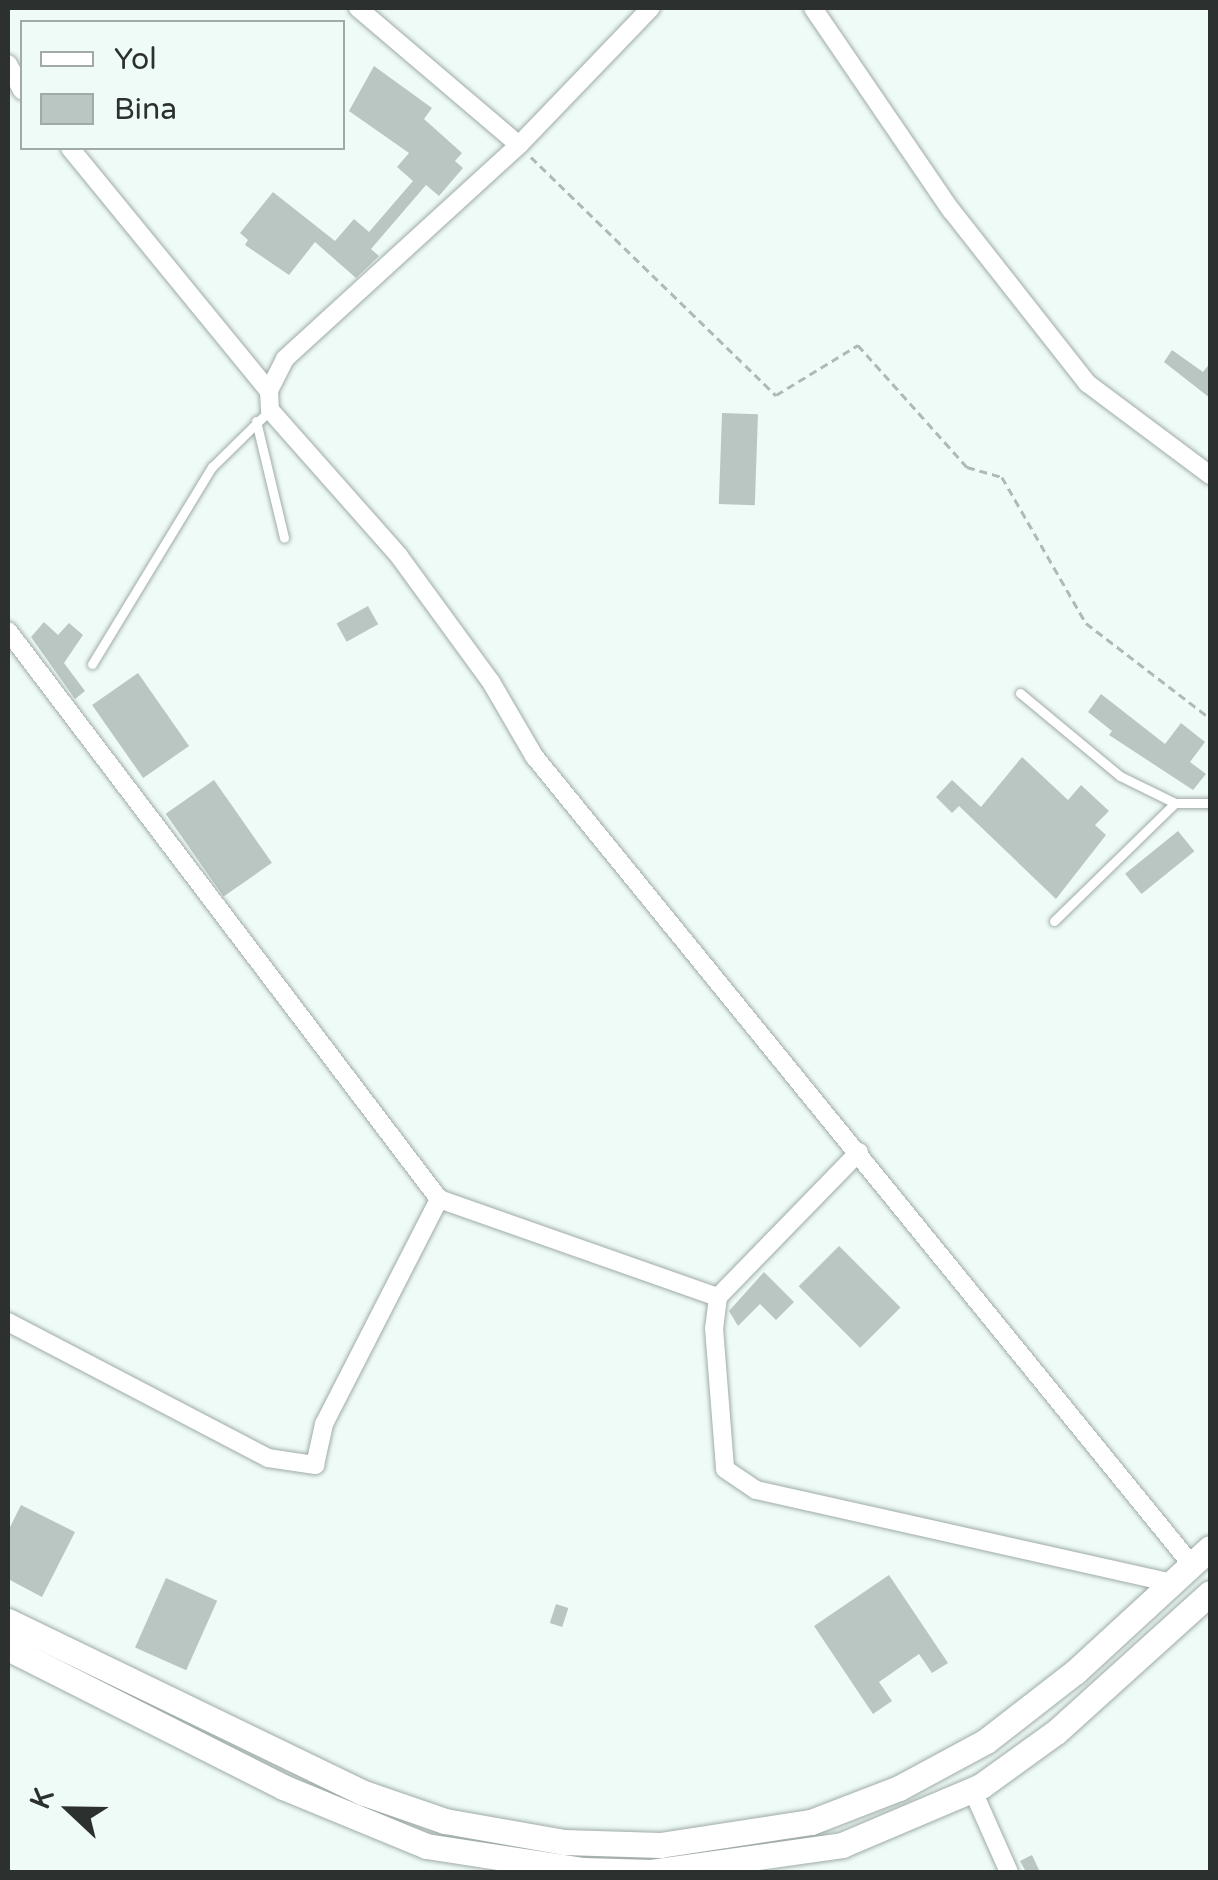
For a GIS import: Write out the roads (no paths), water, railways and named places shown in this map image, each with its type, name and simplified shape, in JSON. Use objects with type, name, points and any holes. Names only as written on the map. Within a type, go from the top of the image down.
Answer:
[{"type":"main road","points":[[8,1621],[364,1793],[428,1816],[564,1842],[660,1845],[811,1822],[899,1788],[986,1742],[1201,1556]]},
{"type":"main road","points":[[8,1648],[282,1787],[426,1846],[516,1860],[652,1872],[740,1863],[842,1845],[972,1790],[1056,1732],[1210,1593]]},
{"type":"street","points":[[358,8],[519,145]]},
{"type":"street","points":[[651,8],[519,145],[285,359],[268,390],[263,416],[399,556],[491,682],[534,756],[860,1152],[1201,1556]]},
{"type":"street","points":[[813,8],[951,210],[1087,383],[1210,475]]},
{"type":"street","points":[[8,64],[17,86]]},
{"type":"street","points":[[72,150],[268,390]]},
{"type":"street","points":[[8,631],[439,1199],[718,1297]]},
{"type":"street","points":[[860,1152],[718,1297],[719,1450],[737,1482],[1172,1583]]},
{"type":"street","points":[[8,1322],[268,1458],[316,1465],[324,1424],[439,1199]]},
{"type":"street","points":[[972,1790],[1009,1872]]},
{"type":"lane","points":[[263,416],[284,538]]},
{"type":"lane","points":[[92,664],[212,467],[263,416]]},
{"type":"lane","points":[[1020,693],[1120,776],[1176,803],[1210,803]]},
{"type":"lane","points":[[1054,921],[1176,803]]}]
